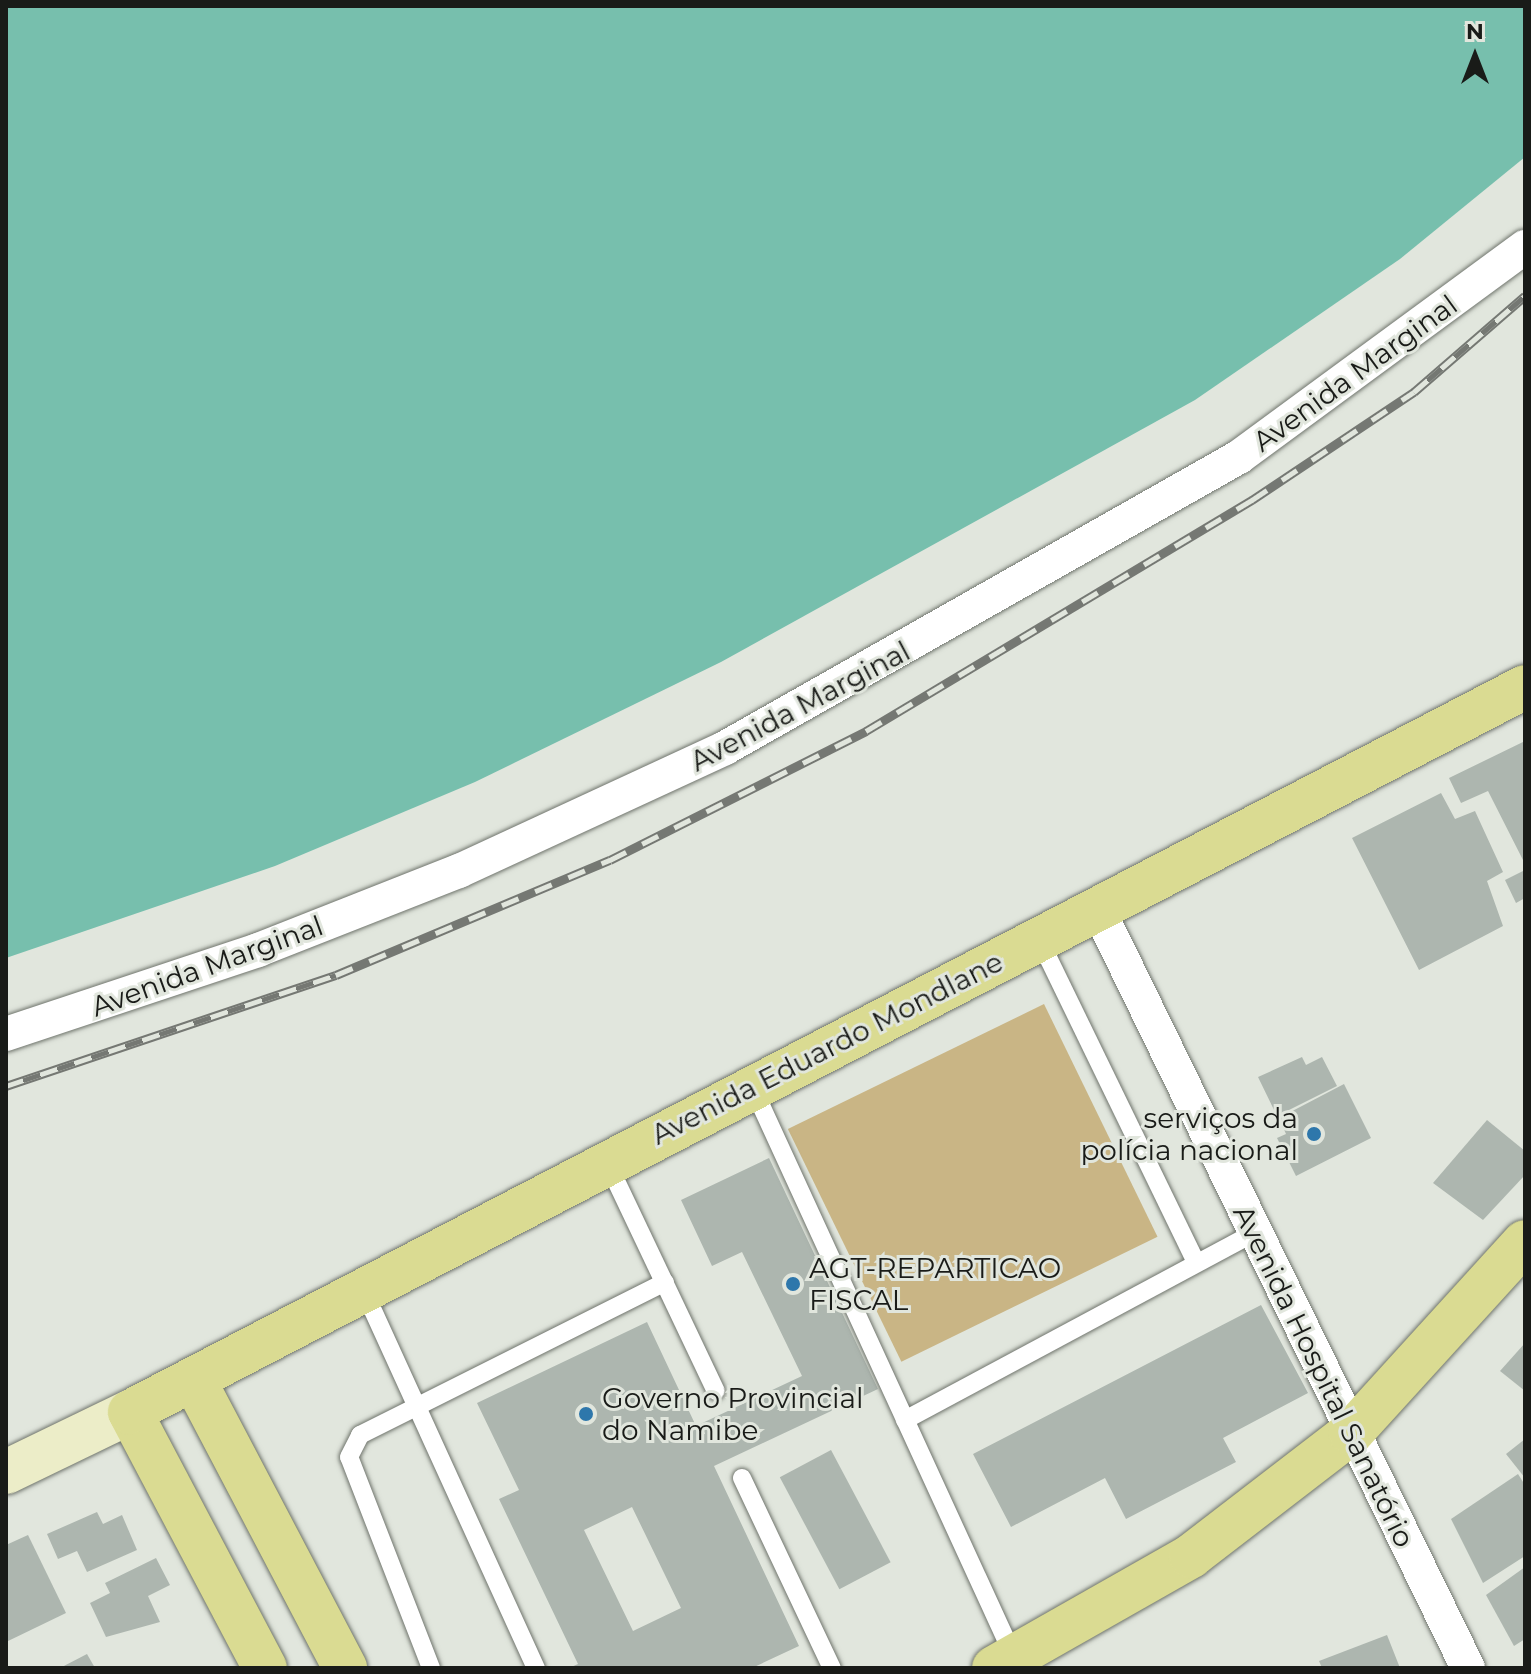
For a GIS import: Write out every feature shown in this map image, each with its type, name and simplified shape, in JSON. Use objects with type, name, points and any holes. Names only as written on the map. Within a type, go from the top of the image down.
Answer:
[{"type":"main road","name":"Avenida Eduardo Mondlane","points":[[130,1412],[195,1382],[752,1085],[1525,687]]},
{"type":"main road","points":[[1004,1663],[1191,1556],[1351,1433],[1525,1242]]},
{"type":"main road","points":[[195,1382],[345,1668]]},
{"type":"main road","points":[[6,1472],[130,1412],[170,1482],[265,1668]]},
{"type":"main road","points":[[170,1482],[231,1453]]},
{"type":"street","name":"Avenida Marginal","points":[[6,1034],[258,950],[459,871],[725,748],[1239,457],[1525,247]]},
{"type":"street","name":"Avenida Hospital Sanatório","points":[[1098,909],[1468,1668]]},
{"type":"lane","points":[[1039,939],[1196,1262]]},
{"type":"lane","points":[[752,1085],[905,1420],[1004,1663]]},
{"type":"lane","points":[[607,1161],[716,1391]]},
{"type":"lane","points":[[905,1420],[1254,1233]]},
{"type":"lane","points":[[431,1668],[349,1457],[360,1435],[665,1282]]},
{"type":"lane","points":[[365,1293],[536,1668]]},
{"type":"lane","points":[[742,1478],[832,1668]]},
{"type":"shaded area","points":[[6,6],[1525,6],[1525,157],[1400,259],[1195,400],[721,662],[475,782],[275,866],[6,958]]},
{"type":"shaded area","points":[[1044,1004],[1158,1237],[901,1362],[788,1129]]},
{"type":"building","points":[[1525,741],[1525,864],[1488,791],[1461,803],[1449,778]]},
{"type":"building","points":[[1441,793],[1455,819],[1475,811],[1503,872],[1487,881],[1503,926],[1419,970],[1352,838]]},
{"type":"building","points":[[1525,870],[1525,898],[1516,903],[1505,880]]},
{"type":"building","points":[[1302,1057],[1306,1065],[1322,1057],[1337,1086],[1277,1116],[1258,1077]]},
{"type":"building","points":[[1344,1084],[1371,1138],[1296,1176],[1277,1138],[1286,1134],[1279,1118]]},
{"type":"building","points":[[1487,1120],[1525,1151],[1525,1175],[1483,1220],[1433,1183]]},
{"type":"building","name":"Governo Provincial do Namibe","points":[[769,1158],[878,1389],[714,1466],[799,1646],[752,1668],[569,1668],[578,1664],[499,1499],[519,1490],[477,1403],[647,1322],[696,1426],[802,1376],[742,1252],[712,1266],[681,1200]],"holes":[[[632,1507],[681,1608],[633,1631],[584,1530]]]},
{"type":"building","points":[[1261,1305],[1308,1393],[1223,1438],[1236,1462],[1126,1519],[1105,1478],[1011,1527],[973,1454]]},
{"type":"building","points":[[1525,1343],[1525,1391],[1500,1371]]},
{"type":"building","points":[[1525,1439],[1525,1478],[1506,1454]]},
{"type":"building","points":[[831,1450],[891,1562],[839,1589],[780,1477]]},
{"type":"building","points":[[1518,1474],[1525,1485],[1525,1556],[1483,1583],[1451,1519]]},
{"type":"building","points":[[97,1512],[103,1524],[122,1515],[137,1550],[87,1572],[77,1551],[58,1559],[47,1534]]},
{"type":"building","points":[[28,1535],[66,1613],[6,1642],[6,1545]]},
{"type":"building","points":[[156,1558],[170,1585],[148,1596],[160,1622],[106,1637],[90,1603],[110,1593],[105,1583]]},
{"type":"building","points":[[1525,1567],[1525,1639],[1514,1646],[1486,1595]]},
{"type":"building","points":[[1387,1635],[1400,1668],[1322,1668],[1319,1661]]},
{"type":"building","points":[[87,1654],[95,1668],[60,1668]]},
{"type":"railway","points":[[6,1086],[336,975],[610,860],[866,731],[1252,500],[1414,392],[1525,296]]},
{"type":"place","name":"serviços da polícia nacional","points":[[1314,1134]]},
{"type":"place","name":"AGT-REPARTICAO FISCAL","points":[[793,1284]]},
{"type":"place","name":"Governo Provincial do Namibe","points":[[586,1414]]}]
